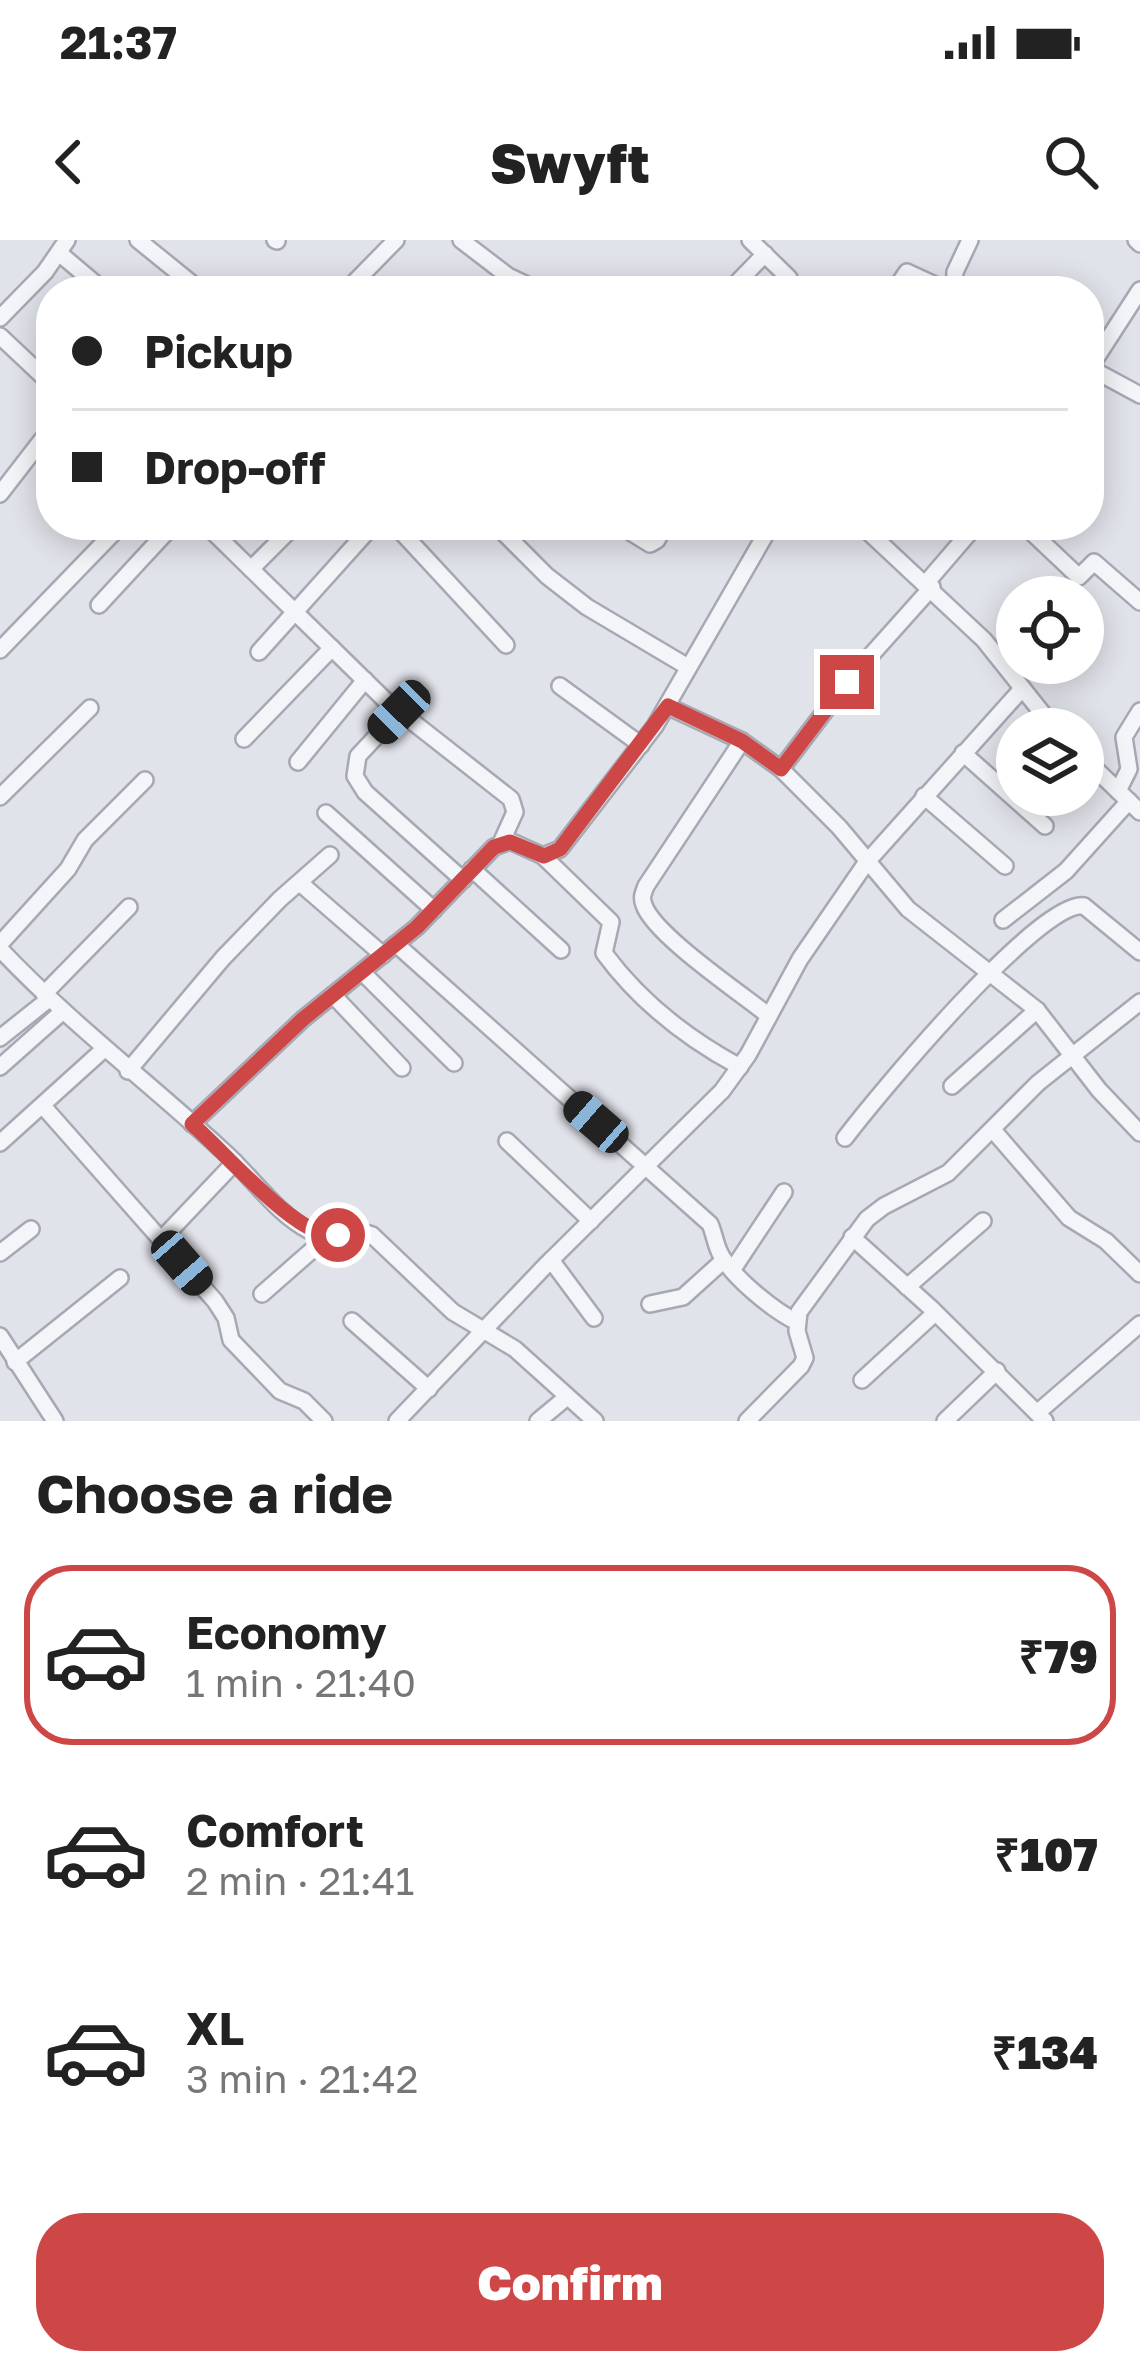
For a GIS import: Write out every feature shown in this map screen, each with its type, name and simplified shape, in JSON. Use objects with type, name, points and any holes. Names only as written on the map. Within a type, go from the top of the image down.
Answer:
[{"type":"street","points":[[138,240],[182,276]]},
{"type":"street","points":[[361,276],[396,240]]},
{"type":"street","points":[[460,240],[508,276]]},
{"type":"street","points":[[750,240],[787,276]]},
{"type":"street","points":[[954,276],[970,240]]},
{"type":"street","points":[[37,276],[63,246],[90,276]]},
{"type":"street","points":[[744,276],[765,254]]},
{"type":"street","points":[[0,318],[36,277]]},
{"type":"street","points":[[1104,348],[1137,302]]},
{"type":"street","points":[[0,336],[36,370]]},
{"type":"street","points":[[1104,376],[1140,395]]},
{"type":"street","points":[[0,494],[36,447]]},
{"type":"street","points":[[0,650],[106,540]]},
{"type":"street","points":[[99,605],[159,540]]},
{"type":"street","points":[[192,1124],[275,1044],[434,910],[500,842],[515,812],[511,799],[399,712],[223,540]]},
{"type":"street","points":[[251,569],[281,540]]},
{"type":"street","points":[[259,652],[360,540]]},
{"type":"street","points":[[409,540],[506,645]]},
{"type":"street","points":[[515,540],[547,576],[587,607],[688,667]]},
{"type":"street","points":[[544,856],[552,855],[569,838],[668,706],[762,540]]},
{"type":"street","points":[[878,540],[984,640],[1037,708]]},
{"type":"street","points":[[1040,540],[1079,577],[1094,562],[1137,594]]},
{"type":"street","points":[[781,769],[963,541]]},
{"type":"street","points":[[244,739],[332,648]]},
{"type":"street","points":[[298,761],[365,680]]},
{"type":"street","points":[[560,686],[641,745]]},
{"type":"street","points":[[397,1421],[740,1067],[800,959],[866,863],[1022,690]]},
{"type":"street","points":[[668,706],[742,741],[781,769],[925,924],[1037,1010],[1138,1128]]},
{"type":"street","points":[[0,797],[91,708]]},
{"type":"street","points":[[1003,920],[1066,872],[1129,802],[1134,771],[1124,737],[1140,710]]},
{"type":"street","points":[[399,712],[358,756],[355,776],[364,792],[561,950]]},
{"type":"street","points":[[742,741],[646,886],[643,899],[648,913],[676,942],[769,1016]]},
{"type":"street","points":[[963,753],[1045,826]]},
{"type":"street","points":[[1104,778],[1129,802]]},
{"type":"street","points":[[145,780],[85,840],[63,875],[0,947],[62,1012],[235,1162],[294,1221],[327,1237]]},
{"type":"street","points":[[924,796],[1005,866]]},
{"type":"street","points":[[326,813],[434,910]]},
{"type":"street","points":[[500,842],[544,856],[611,922],[604,953],[622,974],[686,1037],[740,1067]]},
{"type":"street","points":[[128,1071],[223,958],[330,855]]},
{"type":"street","points":[[300,883],[389,950],[647,1168],[710,1224],[728,1264],[775,1310],[796,1322]]},
{"type":"street","points":[[845,1138],[987,973],[1072,905],[1084,906],[1140,952]]},
{"type":"street","points":[[0,1038],[129,907]]},
{"type":"street","points":[[362,972],[454,1063]]},
{"type":"street","points":[[333,995],[402,1068]]},
{"type":"street","points":[[747,1421],[806,1358],[796,1322],[805,1300],[851,1237],[884,1206],[948,1173],[1038,1083],[1140,1002]]},
{"type":"street","points":[[952,1086],[1037,1010]]},
{"type":"street","points":[[0,1067],[62,1012]]},
{"type":"street","points":[[0,1143],[104,1050]]},
{"type":"street","points":[[43,1106],[223,1311],[231,1340],[280,1391],[304,1401],[324,1421]]},
{"type":"street","points":[[993,1130],[1069,1217],[1106,1241],[1140,1274]]},
{"type":"street","points":[[506,1141],[591,1221]]},
{"type":"street","points":[[161,1240],[235,1162]]},
{"type":"street","points":[[650,1304],[683,1298],[728,1264],[784,1192]]},
{"type":"street","points":[[908,1287],[983,1221]]},
{"type":"street","points":[[0,1253],[31,1228]]},
{"type":"street","points":[[262,1294],[327,1237],[362,1231],[372,1235],[453,1312],[514,1348],[596,1421]]},
{"type":"street","points":[[851,1237],[1041,1417],[1140,1324]]},
{"type":"street","points":[[551,1260],[594,1318]]},
{"type":"street","points":[[9,1362],[120,1278]]},
{"type":"street","points":[[862,1380],[935,1313]]},
{"type":"street","points":[[352,1321],[428,1388]]},
{"type":"street","points":[[0,1336],[9,1362],[55,1421]]},
{"type":"street","points":[[945,1421],[997,1371]]},
{"type":"street","points":[[538,1421],[567,1397]]},
{"type":"route","points":[[338,1235],[316,1235],[294,1221],[192,1124],[303,1019],[417,927],[500,842],[544,856],[560,849],[668,706],[742,741],[781,769],[847,682]]}]
